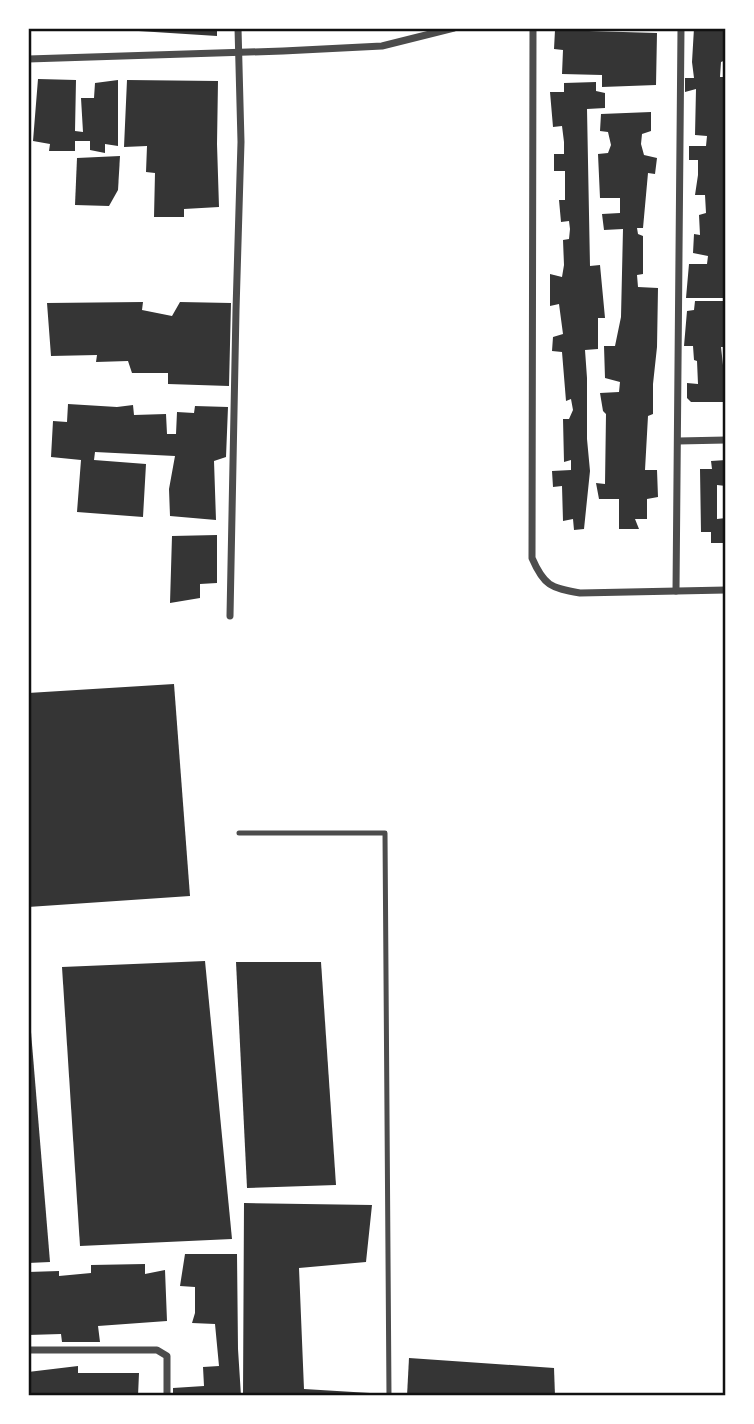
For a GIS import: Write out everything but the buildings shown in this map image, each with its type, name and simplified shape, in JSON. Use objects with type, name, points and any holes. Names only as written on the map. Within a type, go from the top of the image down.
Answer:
[{"type":"street","points":[[230,616],[241,142],[238,28]]},
{"type":"street","points":[[28,58],[382,46],[454,28]]},
{"type":"street","points":[[533,28],[532,558],[541,577],[557,589],[580,593],[726,590]]},
{"type":"street","points":[[676,591],[681,28]]},
{"type":"street","points":[[678,441],[726,440]]},
{"type":"street","points":[[28,1350],[157,1350],[167,1356],[167,1396]]},
{"type":"lane","points":[[239,833],[385,832],[388,1396]]}]
